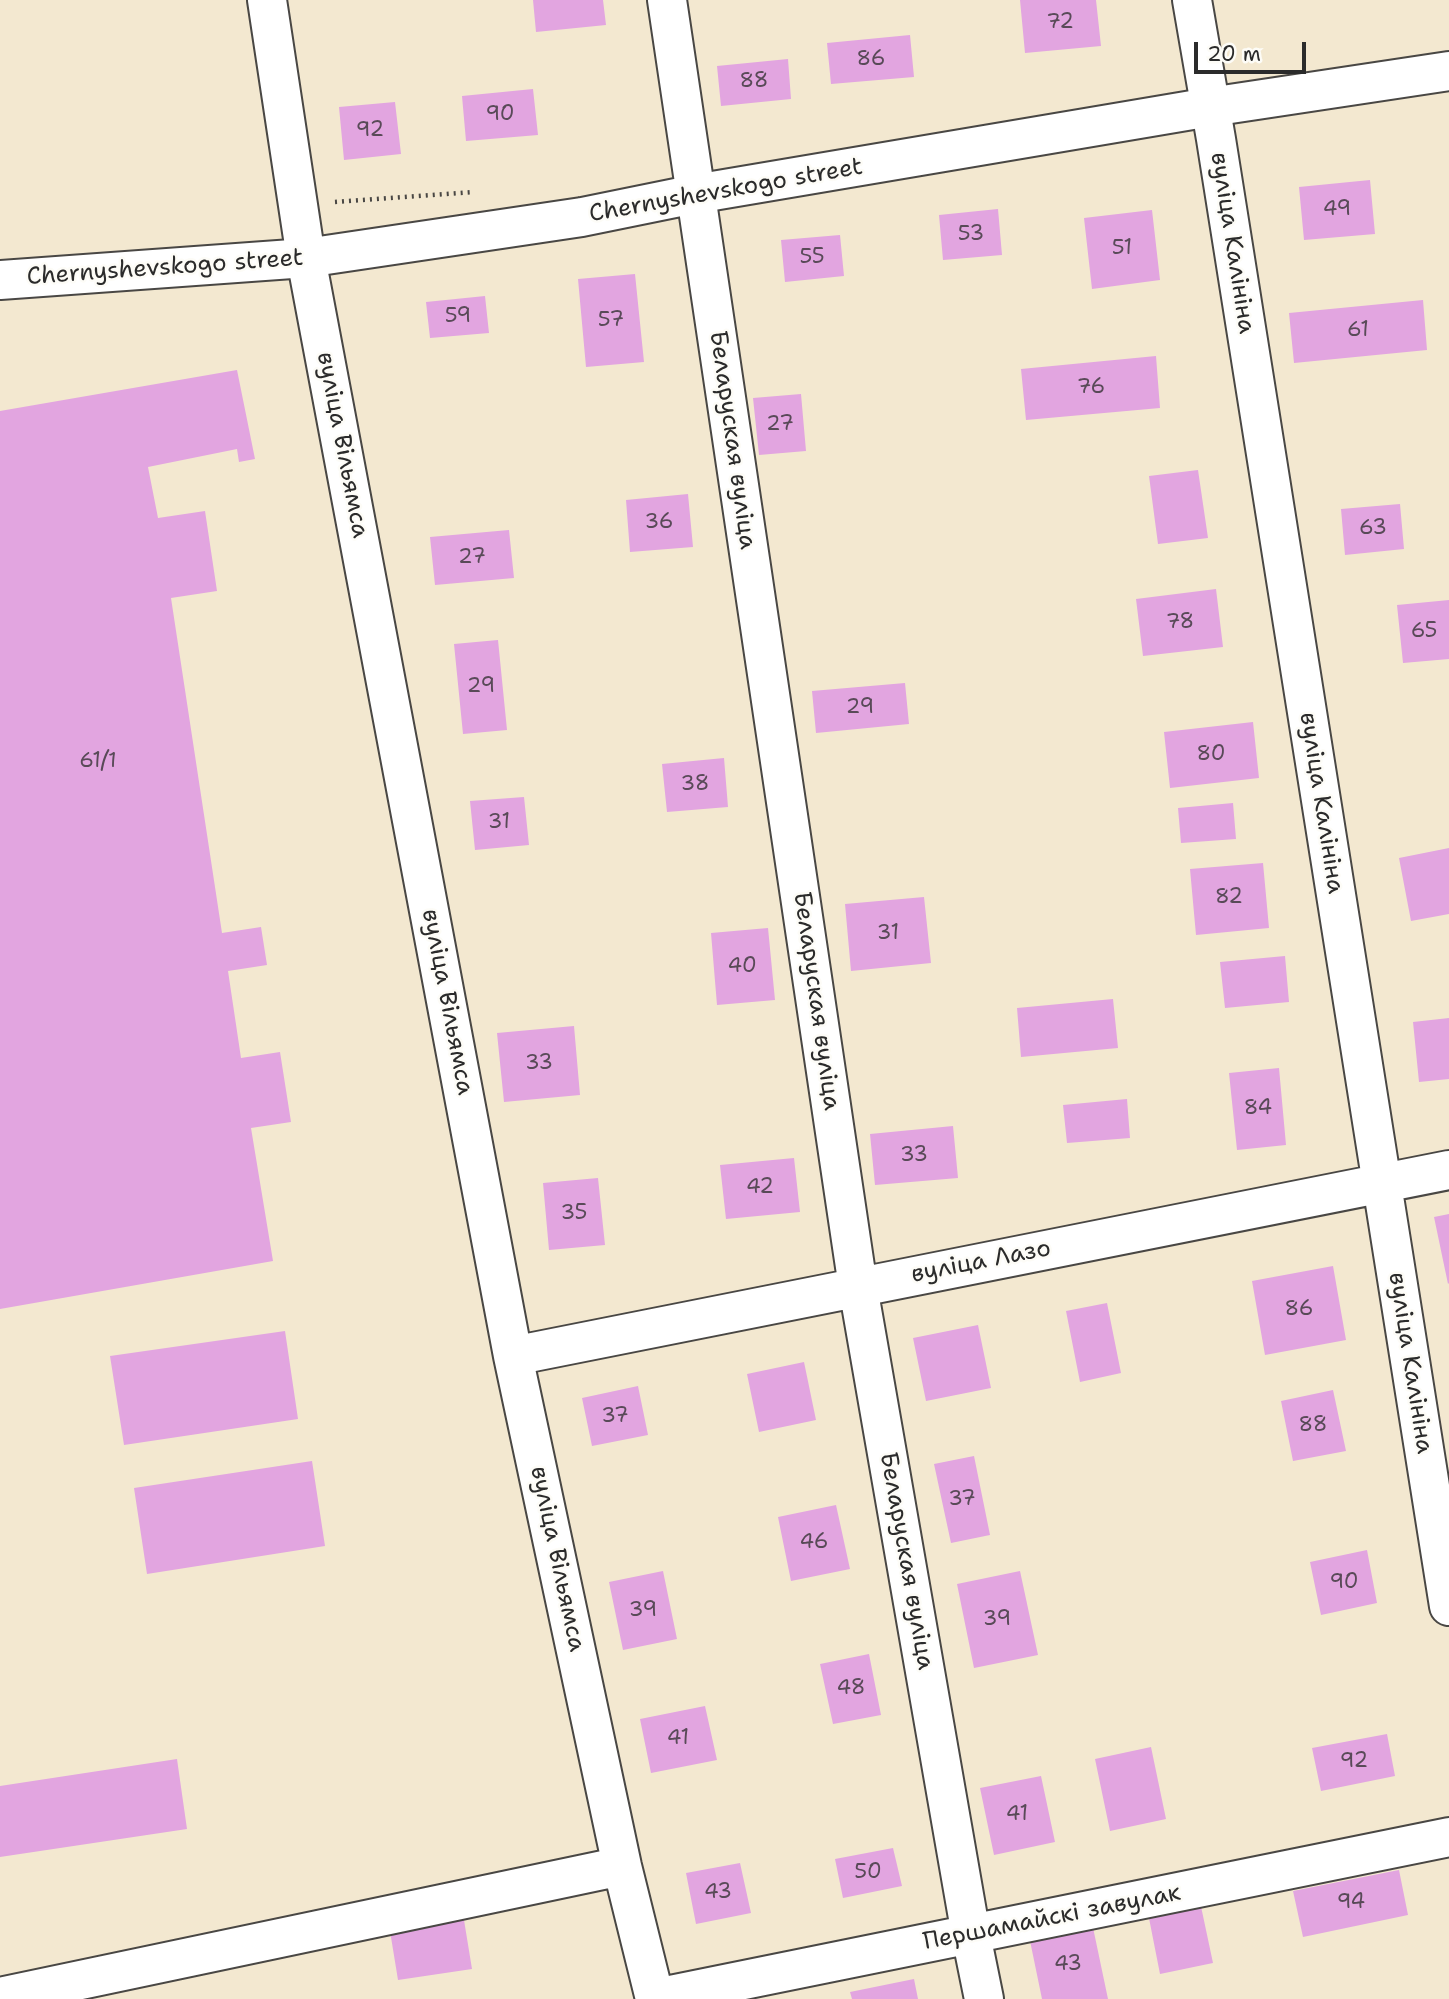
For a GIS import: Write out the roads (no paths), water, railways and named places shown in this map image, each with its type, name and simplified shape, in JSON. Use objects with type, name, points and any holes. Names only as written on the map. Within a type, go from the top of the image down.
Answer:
[{"type":"street","name":"вуліца Вільямса","points":[[267,0],[306,258],[513,1356],[622,1866],[655,1998]]},
{"type":"street","name":"Беларуская вуліца","points":[[667,0],[858,1287],[984,1999]]},
{"type":"street","name":"вуліца Калініна","points":[[1192,0],[1449,1606]]},
{"type":"street","name":"Chernyshevskogo street","points":[[0,280],[306,258],[582,217],[695,194],[1210,107],[1449,71]]},
{"type":"street","name":"вуліца Лазо","points":[[513,1356],[1449,1170]]},
{"type":"street","name":"Першамайскі завулак","points":[[655,1998],[1449,1837]]},
{"type":"street","points":[[0,1997],[622,1866]]}]
